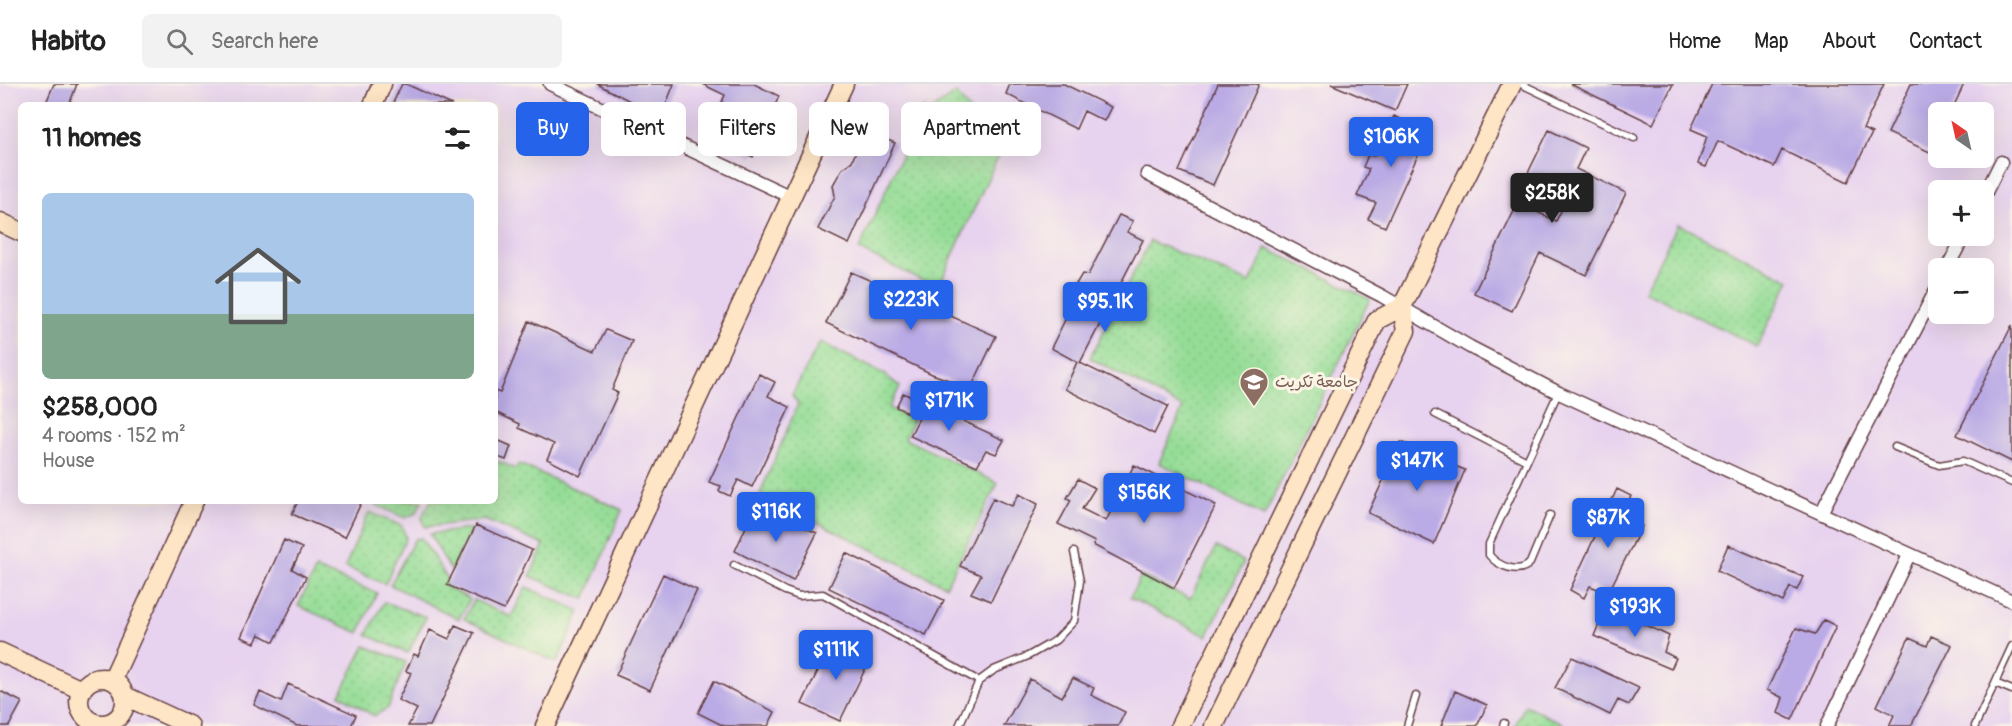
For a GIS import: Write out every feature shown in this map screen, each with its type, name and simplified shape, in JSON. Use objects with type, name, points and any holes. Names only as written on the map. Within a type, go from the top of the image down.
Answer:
[{"type":"street","points":[[374,102],[382,84]]},
{"type":"street","points":[[550,84],[791,197]]},
{"type":"street","points":[[545,726],[844,84]]},
{"type":"street","points":[[1214,726],[1406,331],[1402,307],[1512,84]]},
{"type":"street","points":[[1992,180],[2001,162]]},
{"type":"street","points":[[1147,174],[1402,307],[1470,347],[1559,393],[2012,601]]},
{"type":"street","points":[[0,222],[18,231]]},
{"type":"street","points":[[1821,513],[1928,305]]},
{"type":"street","points":[[1180,726],[1377,320],[1402,307]]},
{"type":"street","points":[[112,680],[193,504]]},
{"type":"street","points":[[1827,726],[1909,555]]},
{"type":"street","points":[[0,652],[81,690]]},
{"type":"street","points":[[125,696],[122,712],[104,724],[84,716],[78,703],[81,690],[91,680],[105,677],[118,684],[125,696],[190,726]]},
{"type":"lane","points":[[1521,84],[1634,138]]},
{"type":"lane","points":[[1550,516],[1530,563],[1526,567],[1515,569],[1491,557],[1488,552],[1489,544],[1559,393]]},
{"type":"lane","points":[[1435,414],[1527,461]]},
{"type":"lane","points":[[1895,447],[1939,465],[1963,461],[2012,483]]},
{"type":"lane","points":[[959,726],[979,681],[994,670],[1028,656],[1056,640],[1074,621],[1080,581],[1074,552]]},
{"type":"lane","points":[[734,565],[784,591],[799,596],[823,594],[979,681]]},
{"type":"lane","points":[[1976,726],[2012,646]]},
{"type":"lane","points":[[1995,683],[2012,690]]},
{"type":"lane","points":[[1407,726],[1416,696]]},
{"type":"shaded area","name":"جامعة تكريت","points":[[0,84],[2012,84],[2012,726],[0,726]]},
{"type":"green space","points":[[956,93],[963,102],[943,102]]},
{"type":"green space","points":[[901,156],[998,156],[938,288],[859,250]]},
{"type":"green space","points":[[1678,224],[1790,280],[1757,346],[1644,291]]},
{"type":"green space","points":[[1150,241],[1250,283],[1266,248],[1370,299],[1264,516],[1159,463],[1183,408],[1090,358]]},
{"type":"green space","points":[[820,342],[884,374],[900,387],[889,408],[913,420],[905,439],[998,483],[946,586],[760,494],[798,404],[792,395]]},
{"type":"green space","points":[[498,461],[515,469],[519,464],[622,510],[585,599],[530,576],[544,545],[485,520],[425,527],[422,517],[429,504],[498,504]]},
{"type":"green space","points":[[374,504],[420,504],[416,513],[405,518]]},
{"type":"green space","points":[[369,512],[402,526],[406,538],[385,584],[345,567]]},
{"type":"green space","points":[[471,529],[451,571],[430,534]]},
{"type":"green space","points":[[421,538],[447,578],[445,586],[470,599],[459,619],[390,585],[415,539]]},
{"type":"green space","points":[[1216,547],[1244,562],[1207,636],[1130,598],[1141,576],[1190,599]]},
{"type":"green space","points":[[316,569],[377,593],[359,633],[298,606]]},
{"type":"green space","points":[[526,587],[580,611],[557,663],[464,619],[474,600],[511,617]]},
{"type":"green space","points":[[384,602],[426,617],[408,653],[367,635]]},
{"type":"green space","points":[[365,646],[406,662],[388,708],[374,716],[340,695]]},
{"type":"green space","points":[[1525,705],[1566,726],[1515,726]]},
{"type":"building","points":[[54,84],[77,84],[70,102],[46,102]]},
{"type":"building","points":[[402,84],[406,84],[445,102],[393,102]]},
{"type":"building","points":[[597,84],[674,84],[667,102],[632,102]]},
{"type":"building","points":[[702,84],[754,84],[779,96],[776,102],[722,102],[725,95]]},
{"type":"building","points":[[1010,84],[1064,84],[1111,107],[1104,121],[1084,111],[1076,129],[1041,112],[1041,102],[1022,102],[1006,94]]},
{"type":"building","points":[[1218,84],[1259,84],[1213,185],[1179,171]]},
{"type":"building","points":[[1331,84],[1407,84],[1395,111]]},
{"type":"building","points":[[1570,84],[1673,84],[1653,124]]},
{"type":"building","points":[[1712,84],[1884,84],[1863,129],[1872,133],[1848,182],[1782,150],[1774,167],[1718,141],[1706,167],[1698,164],[1707,136],[1691,129]]},
{"type":"building","points":[[1911,84],[1964,84],[1956,102],[1928,102],[1928,151],[1888,133]]},
{"type":"building","points":[[1394,116],[1428,133],[1385,227],[1368,219],[1376,203],[1357,196],[1369,169],[1363,167],[1368,155],[1374,156]]},
{"type":"building","points":[[1549,130],[1586,148],[1576,169],[1626,193],[1586,275],[1540,253],[1512,311],[1474,293],[1518,203],[1556,221],[1569,195],[1527,175]]},
{"type":"building","points":[[889,141],[895,143],[849,244],[818,229],[835,196],[833,185],[842,169],[852,161],[854,156],[889,156]]},
{"type":"building","points":[[1119,215],[1133,221],[1127,232],[1143,240],[1080,363],[1168,406],[1154,434],[1065,389],[1077,362],[1051,348],[1081,288],[1076,284],[1082,274],[1088,275]]},
{"type":"building","points":[[851,272],[996,336],[971,388],[932,374],[826,323]]},
{"type":"building","points":[[529,321],[595,351],[606,330],[632,341],[612,390],[618,393],[580,476],[547,459],[554,444],[519,428],[520,424],[498,413],[498,392],[500,393]]},
{"type":"building","points":[[2012,325],[2012,462],[1957,435]]},
{"type":"building","points":[[759,374],[775,382],[768,396],[790,407],[752,487],[738,480],[730,496],[719,491],[721,486],[709,482]]},
{"type":"building","points":[[903,393],[1004,440],[996,454],[986,450],[977,466],[910,436],[919,418],[896,407]]},
{"type":"building","points":[[498,440],[511,446],[506,460],[498,457]]},
{"type":"building","points":[[1401,442],[1420,449],[1422,446],[1448,457],[1445,462],[1465,470],[1434,544],[1368,513]]},
{"type":"building","points":[[1134,465],[1216,505],[1174,588],[1093,545],[1095,542],[1058,524],[1071,500],[1067,498],[1078,479],[1095,488],[1082,509],[1106,521]]},
{"type":"building","points":[[1617,489],[1631,496],[1622,517],[1642,526],[1608,593],[1590,586],[1584,598],[1570,590]]},
{"type":"building","points":[[1019,494],[1038,504],[991,601],[971,593],[981,575],[960,566],[993,498],[1012,506]]},
{"type":"building","points":[[297,504],[361,504],[345,537],[292,514]]},
{"type":"building","points":[[756,505],[817,533],[793,581],[735,551]]},
{"type":"building","points":[[476,525],[532,550],[504,610],[447,585]]},
{"type":"building","points":[[284,540],[302,548],[292,569],[306,577],[274,642],[259,634],[255,643],[241,637]]},
{"type":"building","points":[[1728,545],[1803,577],[1797,590],[1790,587],[1783,602],[1717,571]]},
{"type":"building","points":[[846,553],[944,600],[926,635],[829,588]]},
{"type":"building","points":[[663,574],[697,590],[650,690],[616,675]]},
{"type":"building","points":[[1611,609],[1669,636],[1664,652],[1676,658],[1671,669],[1594,636],[1599,624],[1603,625]]},
{"type":"building","points":[[1824,620],[1836,626],[1792,720],[1778,713],[1783,698],[1767,690],[1796,628],[1815,634]]},
{"type":"building","points":[[455,625],[474,633],[430,726],[408,726],[417,709],[398,700],[411,673],[406,671],[414,654],[418,656],[430,630],[449,639]]},
{"type":"building","points":[[1931,636],[1952,645],[1911,726],[1889,726],[1894,715],[1877,706],[1909,638],[1927,646]]},
{"type":"building","points":[[832,641],[871,657],[840,721],[802,704]]},
{"type":"building","points":[[1572,657],[1639,688],[1629,705],[1618,700],[1610,715],[1555,688]]},
{"type":"building","points":[[1073,678],[1094,688],[1091,695],[1125,712],[1118,726],[1004,726],[1030,679],[1062,697]]},
{"type":"building","points":[[714,681],[775,712],[768,726],[724,726],[698,713]]},
{"type":"building","points":[[288,684],[356,715],[351,726],[297,726],[254,705],[260,692],[281,702]]},
{"type":"building","points":[[0,691],[22,702],[9,726],[0,726]]},
{"type":"building","points":[[1455,691],[1487,705],[1477,726],[1441,726]]},
{"type":"place","name":"جامعة تكريت","points":[[1254,408]]}]
